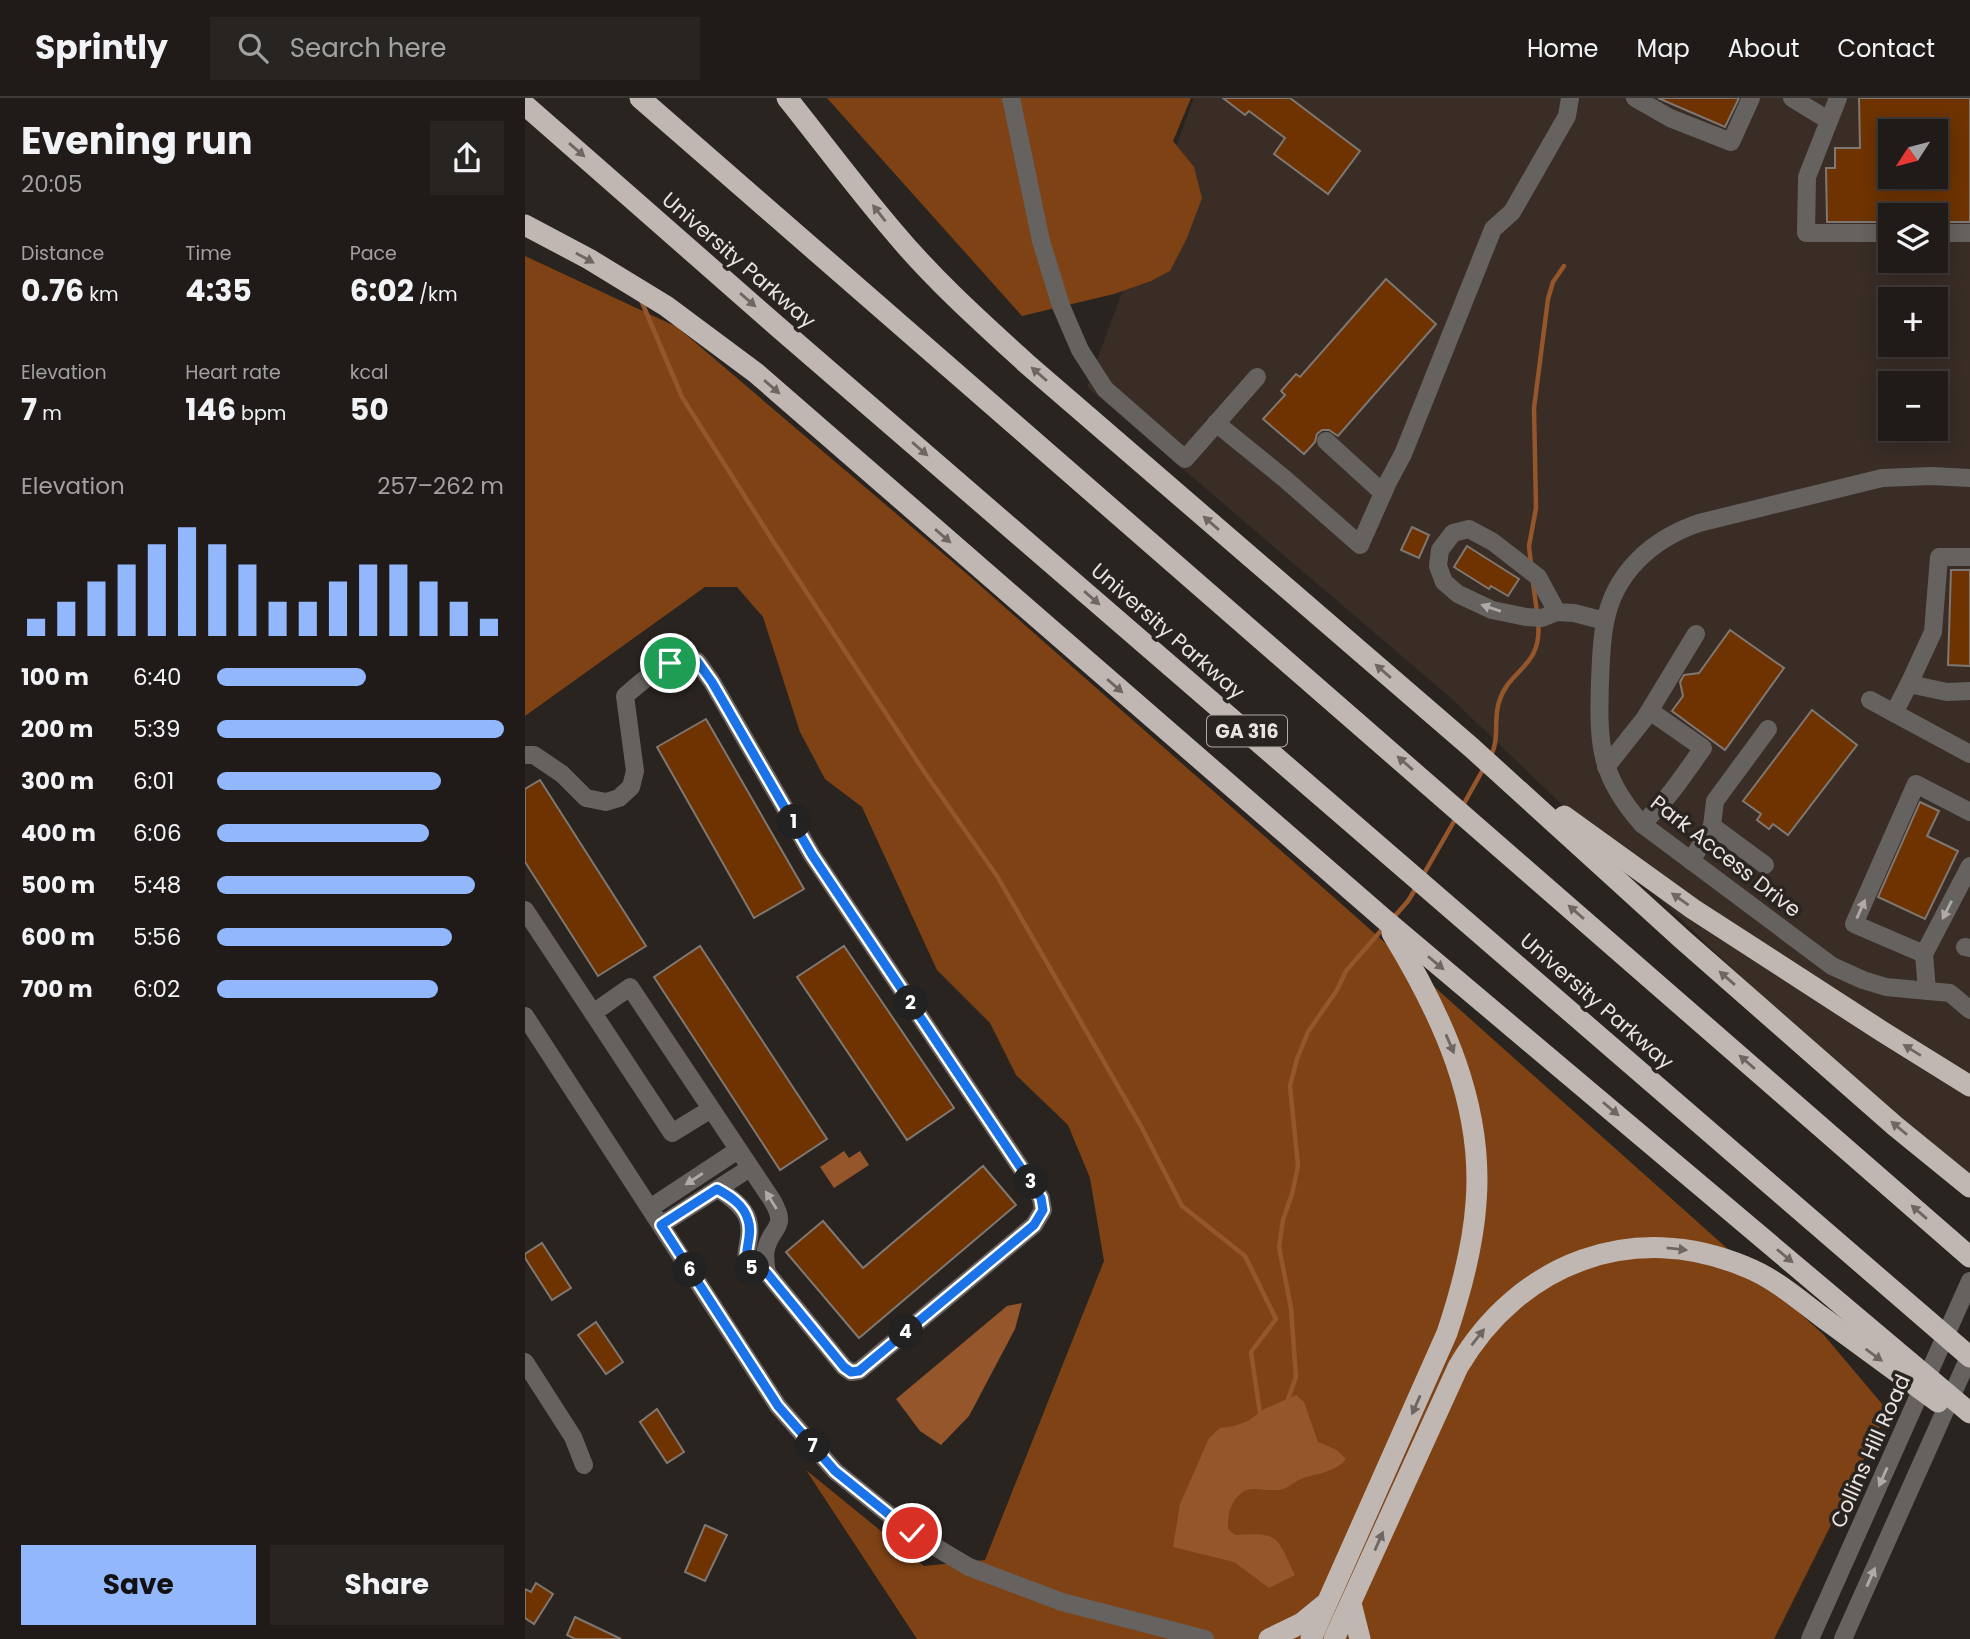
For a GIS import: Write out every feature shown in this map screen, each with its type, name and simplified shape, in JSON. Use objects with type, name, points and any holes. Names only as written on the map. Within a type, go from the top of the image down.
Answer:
[{"type":"highway","points":[[640,98],[1970,1257]]},
{"type":"highway","points":[[787,98],[894,232],[979,320],[1472,748],[1682,939],[1970,1188]]},
{"type":"highway","name":"University Parkway","points":[[525,105],[1970,1356]]},
{"type":"highway","points":[[525,226],[666,306],[756,373],[1384,919],[1970,1413]]},
{"type":"highway","points":[[1472,748],[1693,909],[1970,1086]]},
{"type":"highway","points":[[1334,1639],[1340,1601],[1447,1333],[1461,1291],[1477,1202],[1473,1128],[1455,1056],[1421,982],[1384,919]]},
{"type":"highway","points":[[1311,1639],[1340,1601],[1458,1367],[1480,1333],[1531,1285],[1582,1260],[1637,1248],[1664,1248],[1691,1250],[1748,1267],[1777,1284],[1970,1426]]},
{"type":"highway","points":[[1269,1639],[1340,1601]]},
{"type":"highway","points":[[1340,1601],[1360,1639]]},
{"type":"street","points":[[1011,98],[1041,241],[1061,306],[1080,350],[1105,389],[1185,459],[1257,377]]},
{"type":"street","points":[[1216,423],[1360,545],[1403,454],[1493,229],[1512,212],[1567,116],[1570,98]]},
{"type":"street","points":[[1635,98],[1670,118],[1731,142],[1751,98]]},
{"type":"street","points":[[1792,98],[1828,120]]},
{"type":"street","points":[[1837,98],[1807,177],[1806,233],[1878,233]]},
{"type":"street","points":[[1948,233],[1970,233]]},
{"type":"street","points":[[1326,441],[1383,493]]},
{"type":"street","name":"Park Access Drive","points":[[1970,478],[1931,475],[1881,478],[1699,523],[1660,541],[1638,558],[1616,589],[1605,621],[1598,722],[1606,766],[1619,796],[1642,824],[1832,966],[1886,986],[1950,993],[1970,1010]]},
{"type":"street","points":[[1557,612],[1538,577],[1493,542],[1469,529],[1453,533],[1440,550],[1438,566],[1444,582],[1458,594],[1492,610],[1542,618],[1557,612],[1574,613],[1605,621]]},
{"type":"street","points":[[1894,713],[1933,632],[1939,558],[1970,557]]},
{"type":"street","points":[[1606,766],[1650,710],[1696,634]]},
{"type":"street","points":[[525,755],[534,755],[562,774],[586,798],[606,802],[619,798],[631,787],[635,771],[625,696],[670,663],[697,661],[712,682],[812,855],[1041,1198],[1043,1210],[1034,1225],[859,1371],[851,1372],[844,1367],[767,1273],[765,1252],[780,1221],[778,1211],[630,987],[593,1013]]},
{"type":"street","points":[[1909,684],[1947,692],[1970,691]]},
{"type":"street","points":[[1870,700],[1970,754]]},
{"type":"street","points":[[1642,824],[1678,784],[1703,748],[1650,710]]},
{"type":"street","points":[[1691,861],[1712,826],[1715,801],[1767,729]]},
{"type":"street","points":[[1924,954],[1854,924],[1916,784],[1970,812]]},
{"type":"street","points":[[1712,826],[1765,865]]},
{"type":"street","points":[[1927,991],[1924,954],[1970,866]]},
{"type":"street","points":[[525,909],[672,1133],[711,1109]]},
{"type":"street","points":[[525,1016],[778,1406],[835,1471],[903,1527],[969,1567],[1062,1602],[1205,1639]]},
{"type":"street","points":[[650,1208],[738,1150]]},
{"type":"street","points":[[661,1225],[750,1168]]},
{"type":"street","points":[[717,1189],[742,1208],[749,1221],[746,1252],[748,1262],[755,1271],[767,1273]]},
{"type":"street","points":[[749,1235],[772,1237]]},
{"type":"street","name":"Collins Hill Road","points":[[1811,1639],[1970,1281]]},
{"type":"street","points":[[1843,1639],[1970,1356]]},
{"type":"street","points":[[525,1362],[573,1437],[584,1465]]},
{"type":"shaded area","points":[[827,98],[1191,98],[1173,141],[1194,167],[1202,198],[1187,238],[1170,271],[1114,294],[1022,316]]},
{"type":"shaded area","points":[[1194,98],[1970,98],[1970,1197],[1452,699],[1087,387]]},
{"type":"shaded area","points":[[525,256],[677,327],[967,574],[1823,1334],[1888,1411],[1774,1639],[917,1639],[806,1470],[924,1566],[985,1560],[1104,1261],[1090,1178],[1068,1125],[1016,1075],[990,1023],[937,970],[862,807],[825,779],[800,732],[763,617],[737,587],[705,587],[525,716]]},
{"type":"shaded area","points":[[844,1151],[849,1158],[860,1151],[869,1165],[834,1188],[820,1167]]},
{"type":"shaded area","points":[[1022,1303],[1015,1329],[969,1416],[941,1445],[920,1431],[896,1399],[1007,1306]]},
{"type":"shaded area","points":[[1296,1395],[1304,1402],[1318,1442],[1337,1450],[1346,1459],[1331,1470],[1301,1479],[1284,1489],[1252,1489],[1242,1492],[1231,1506],[1228,1525],[1228,1529],[1235,1535],[1261,1534],[1275,1539],[1295,1575],[1269,1588],[1234,1562],[1173,1547],[1180,1504],[1209,1438],[1220,1428],[1248,1421],[1264,1409]]},
{"type":"building","points":[[1223,98],[1290,98],[1360,151],[1328,194],[1274,154],[1285,138],[1249,111],[1245,115]]},
{"type":"building","points":[[1658,98],[1739,98],[1725,127]]},
{"type":"building","points":[[1859,98],[1970,98],[1970,222],[1948,222],[1948,203],[1878,203],[1878,222],[1827,222],[1826,168],[1835,168],[1835,148],[1860,148]]},
{"type":"building","points":[[1386,279],[1436,324],[1338,436],[1329,430],[1322,430],[1304,454],[1263,419],[1285,395],[1281,391],[1296,374],[1300,377]]},
{"type":"building","points":[[1412,527],[1429,535],[1419,558],[1401,550]]},
{"type":"building","points":[[1467,546],[1519,579],[1508,596],[1491,586],[1489,589],[1454,567]]},
{"type":"building","points":[[1951,570],[1970,570],[1970,666],[1948,665]]},
{"type":"building","points":[[1730,630],[1784,668],[1725,750],[1672,711],[1683,696],[1680,682],[1684,675],[1699,673]]},
{"type":"building","points":[[1812,710],[1857,745],[1788,835],[1773,824],[1769,829],[1757,820],[1761,814],[1743,801]]},
{"type":"building","points":[[706,719],[804,889],[754,918],[657,747]]},
{"type":"building","points":[[540,780],[646,946],[598,976],[525,862],[525,789]]},
{"type":"building","points":[[1920,802],[1939,811],[1927,836],[1958,851],[1925,919],[1878,897]]},
{"type":"building","points":[[700,946],[827,1139],[780,1170],[654,977]]},
{"type":"building","points":[[844,946],[954,1108],[907,1140],[797,977]]},
{"type":"building","points":[[983,1166],[1016,1205],[859,1338],[786,1252],[823,1221],[863,1268]]},
{"type":"building","points":[[542,1243],[571,1288],[552,1300],[525,1258],[525,1254]]},
{"type":"building","points":[[596,1322],[623,1362],[606,1374],[578,1335]]},
{"type":"building","points":[[657,1409],[684,1452],[667,1463],[640,1422]]},
{"type":"building","points":[[705,1525],[727,1535],[705,1581],[685,1572]]},
{"type":"building","points":[[536,1583],[553,1594],[534,1624],[525,1618],[525,1589],[531,1592]]},
{"type":"building","points":[[575,1617],[621,1639],[575,1639],[567,1635]]},
{"type":"waterway","points":[[1531,564],[1529,546],[1536,508],[1534,408],[1548,299],[1553,282],[1564,266]]},
{"type":"waterway","points":[[641,300],[682,397],[923,770],[997,876],[1142,1128],[1182,1206],[1245,1256],[1276,1319],[1251,1352],[1260,1413]]},
{"type":"waterway","points":[[1533,583],[1537,612]]},
{"type":"waterway","points":[[1491,756],[1499,702],[1510,682],[1535,649],[1538,621]]},
{"type":"waterway","points":[[1462,807],[1485,766]]},
{"type":"waterway","points":[[1422,877],[1456,818]]},
{"type":"waterway","points":[[1394,917],[1416,888]]},
{"type":"waterway","points":[[1288,1399],[1296,1377],[1291,1308],[1279,1247],[1283,1220],[1298,1166],[1290,1086],[1308,1032],[1337,990],[1346,971],[1385,926]]},
{"type":"route","points":[[670,663],[697,661],[712,682],[812,855],[1041,1198],[1042,1214],[1034,1225],[859,1371],[851,1372],[844,1367],[767,1273],[755,1271],[748,1262],[746,1252],[749,1221],[742,1208],[728,1195],[717,1189],[661,1225],[778,1406],[835,1471],[912,1533]]}]
